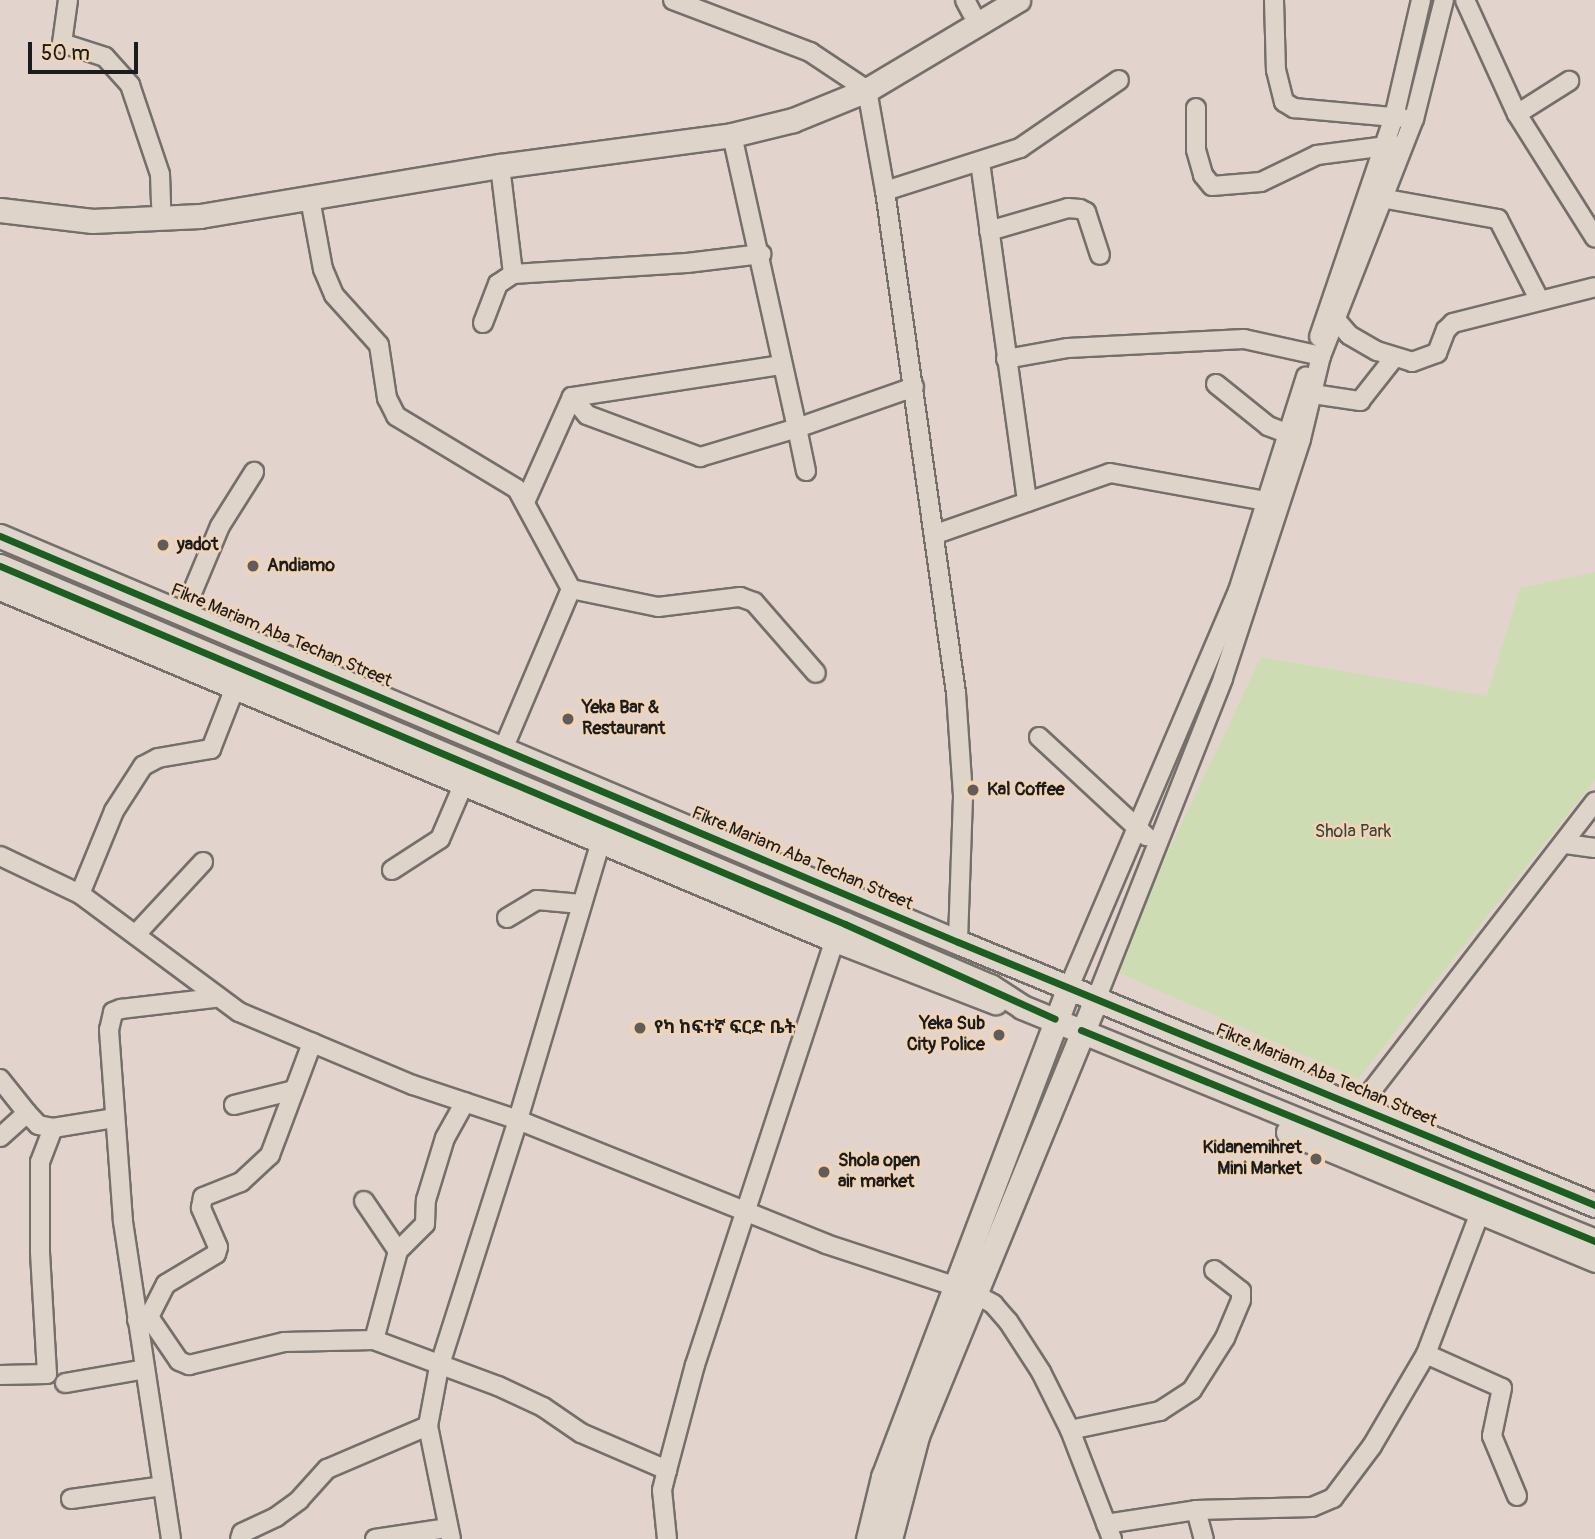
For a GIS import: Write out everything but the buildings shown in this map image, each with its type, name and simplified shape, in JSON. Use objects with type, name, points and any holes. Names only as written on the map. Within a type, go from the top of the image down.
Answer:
[{"type":"main road","points":[[0,195],[88,205],[161,205],[417,173],[696,129],[770,113],[862,85],[968,6],[992,0]]},
{"type":"main road","points":[[0,210],[92,221],[140,220],[310,199],[417,173],[500,166],[733,135],[793,120],[1018,0]]},
{"type":"main road","name":"Fikre Mariam Aba Techan Street","points":[[0,536],[958,942],[1097,997],[1595,1205]]},
{"type":"main road","points":[[0,566],[607,833],[835,940],[982,1000],[1022,1007],[1055,1019],[1595,1241]]},
{"type":"main road","points":[[0,588],[464,783],[607,833],[990,986],[1022,1007]]},
{"type":"main road","points":[[607,833],[623,800]]},
{"type":"main road","points":[[890,1539],[917,1436],[1055,1019],[1069,987]]},
{"type":"main road","points":[[868,1539],[883,1477],[1097,997]]},
{"type":"main road","points":[[1156,1060],[1175,1084],[1479,1215],[1595,1260]]},
{"type":"street","points":[[68,0],[62,43],[105,57],[130,85],[160,174],[161,205]]},
{"type":"street","points":[[673,0],[810,52],[862,85],[885,191],[936,534],[964,797],[958,942]]},
{"type":"street","points":[[1274,0],[1276,70],[1284,102],[1294,108],[1414,119]]},
{"type":"street","points":[[1294,436],[1313,394],[1317,355],[1337,321],[1381,198],[1392,146],[1394,117],[1421,0]]},
{"type":"street","points":[[1097,997],[1154,843],[1223,678],[1317,355],[1392,146],[1414,119],[1444,0]]},
{"type":"street","points":[[1465,0],[1517,114],[1595,238]]},
{"type":"street","points":[[885,191],[980,162],[1049,132],[1119,80]]},
{"type":"street","points":[[1517,114],[1569,81]]},
{"type":"street","points":[[1196,108],[1196,150],[1203,175],[1212,186],[1261,183],[1317,155],[1392,146]]},
{"type":"street","points":[[733,135],[761,254],[780,365],[806,471]]},
{"type":"street","points":[[980,162],[1027,502]]},
{"type":"street","points":[[500,166],[513,274]]},
{"type":"street","points":[[1381,198],[1499,219],[1539,299]]},
{"type":"street","points":[[310,199],[323,269],[334,295],[379,345],[387,398],[396,416],[502,477],[525,502],[571,589]]},
{"type":"street","points":[[989,230],[1080,209],[1086,212],[1100,255]]},
{"type":"street","points":[[483,323],[498,284],[513,274],[687,263],[761,254]]},
{"type":"street","points":[[1337,321],[1349,335],[1393,359],[1412,362],[1431,358],[1448,326],[1539,299],[1595,287]]},
{"type":"street","points":[[1006,359],[1068,348],[1244,339],[1317,355]]},
{"type":"street","points":[[1313,394],[1360,401],[1393,359]]},
{"type":"street","points":[[572,397],[780,365]]},
{"type":"street","points":[[1216,384],[1268,426],[1294,436]]},
{"type":"street","points":[[572,397],[587,415],[700,457],[796,428],[914,387]]},
{"type":"street","points":[[525,502],[572,397]]},
{"type":"street","points":[[184,612],[220,526],[254,472]]},
{"type":"street","points":[[936,534],[1110,473],[1273,502]]},
{"type":"street","points":[[1069,987],[1139,829],[1273,502]]},
{"type":"street","points":[[571,589],[657,607],[740,597],[754,602],[816,673]]},
{"type":"street","points":[[503,749],[571,589]]},
{"type":"street","points":[[80,894],[114,811],[143,766],[158,758],[211,749],[236,685]]},
{"type":"street","points":[[1039,737],[1154,843]]},
{"type":"street","points":[[392,870],[440,839],[464,783]]},
{"type":"street","points":[[1359,1107],[1497,924],[1566,844],[1595,802]]},
{"type":"street","points":[[375,1539],[449,1533],[429,1426],[439,1367],[518,1120],[581,904],[607,833]]},
{"type":"street","points":[[1566,844],[1595,848]]},
{"type":"street","points":[[0,856],[80,894],[137,933],[215,999],[312,1043],[518,1120],[846,1251],[965,1290],[993,1304],[1008,1321],[1070,1430],[1109,1532],[1196,1510],[1312,1507],[1333,1498],[1372,1446],[1426,1354],[1479,1215]]},
{"type":"street","points":[[137,933],[203,862]]},
{"type":"street","points":[[507,918],[537,900],[581,904]]},
{"type":"street","points":[[667,1539],[662,1490],[695,1365],[835,940]]},
{"type":"street","points":[[171,1539],[145,1369],[143,1318],[115,1118],[108,1030],[113,1012],[215,999]]},
{"type":"street","points":[[143,1318],[166,1284],[216,1254],[218,1247],[201,1208],[203,1198],[241,1182],[270,1155],[312,1043]]},
{"type":"street","points":[[0,1079],[38,1125],[53,1128],[115,1118]]},
{"type":"street","points":[[234,1105],[293,1090]]},
{"type":"street","points":[[374,1340],[398,1251],[425,1224],[426,1200],[445,1138],[465,1102]]},
{"type":"street","points":[[0,1137],[27,1113]]},
{"type":"street","points":[[0,1375],[47,1374],[40,1251],[40,1162],[53,1128]]},
{"type":"street","points":[[364,1202],[398,1251]]},
{"type":"street","points":[[1070,1430],[1160,1411],[1192,1390],[1225,1338],[1241,1300],[1241,1291],[1214,1270]]},
{"type":"street","points":[[143,1318],[179,1361],[189,1365],[284,1342],[374,1340],[439,1367],[498,1387],[543,1407],[581,1433],[667,1470]]},
{"type":"street","points":[[1426,1354],[1502,1388],[1492,1436],[1517,1496]]},
{"type":"street","points":[[65,1383],[145,1369]]},
{"type":"street","points":[[240,1539],[242,1533],[276,1517],[299,1500],[327,1469],[429,1426]]},
{"type":"street","points":[[71,1499],[162,1486]]},
{"type":"street","points":[[1196,1510],[1204,1539]]},
{"type":"green space","name":"Shola Park","points":[[1595,572],[1595,780],[1358,1079],[1112,970],[1261,657],[1487,696],[1520,588]]},
{"type":"cycle path","points":[[0,536],[958,942],[1595,1205]]},
{"type":"cycle path","points":[[0,566],[845,924],[1055,1019]]},
{"type":"cycle path","points":[[1081,1030],[1595,1241]]},
{"type":"place","name":"yadot","points":[[163,545]]},
{"type":"place","name":"Andiamo","points":[[253,566]]},
{"type":"place","name":"Yeka Bar & Restaurant","points":[[568,719]]},
{"type":"place","name":"Kal Coffee","points":[[973,790]]},
{"type":"place","name":"የካ ከፍተኛ ፍርድ ቤት","points":[[640,1028]]},
{"type":"place","name":"Yeka Sub City Police","points":[[999,1035]]},
{"type":"place","name":"Kidanemihret Mini Market","points":[[1316,1159]]},
{"type":"place","name":"Shola open air market","points":[[824,1172]]}]
